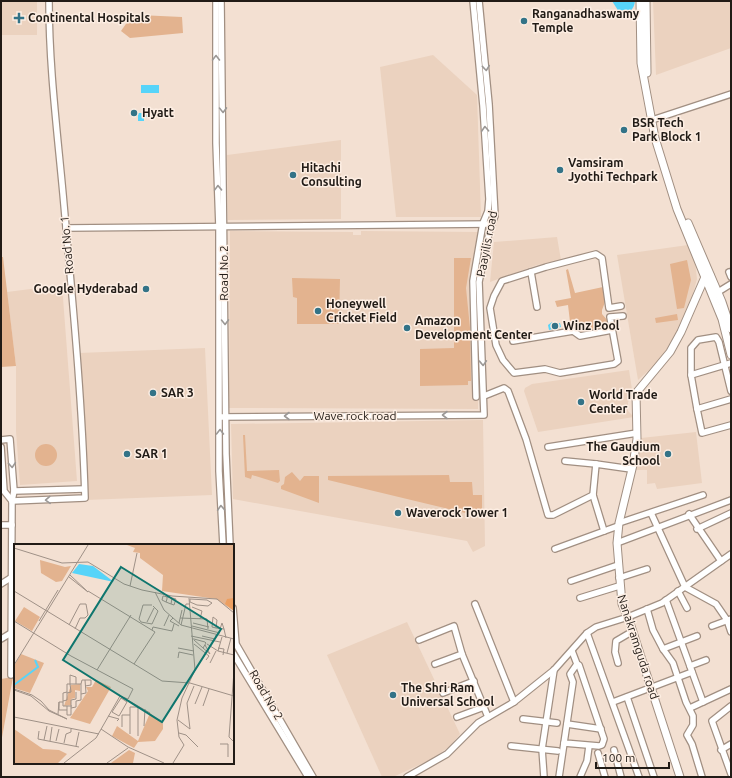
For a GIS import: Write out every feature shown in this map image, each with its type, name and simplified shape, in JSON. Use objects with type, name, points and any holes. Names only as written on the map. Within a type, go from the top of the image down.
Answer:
[{"type":"main road","points":[[640,1],[641,63],[655,138],[677,209],[707,276],[718,292],[731,329]]},
{"type":"main road","points":[[646,1],[647,77],[655,119],[677,198],[722,319],[731,356]]},
{"type":"main road","name":"Nanakramguda road","points":[[678,776],[633,631],[622,604],[616,543],[637,434],[636,393],[670,352],[707,276]]},
{"type":"street","name":"Road No. 1","points":[[12,501],[85,498],[76,352],[54,100],[49,29],[49,1]]},
{"type":"street","name":"Road No 2","points":[[216,1],[216,143],[222,227],[230,544]]},
{"type":"street","name":"Road No 2","points":[[221,1],[222,227],[219,471],[223,544]]},
{"type":"street","name":"Paayilis road","points":[[473,1],[483,106],[489,199],[488,211],[483,223],[473,281],[476,397]]},
{"type":"street","name":"Paayilis road","points":[[479,1],[489,104],[495,216],[479,282],[484,415]]},
{"type":"street","points":[[655,119],[731,94]]},
{"type":"street","points":[[66,228],[424,226],[483,223],[492,224]]},
{"type":"street","points":[[596,254],[602,258],[609,308],[618,361],[614,364],[560,373],[545,369],[514,373],[496,346],[490,308],[494,296],[502,281],[596,254]]},
{"type":"street","points":[[531,272],[538,307]]},
{"type":"street","points":[[473,281],[479,282]]},
{"type":"street","points":[[718,292],[731,284]]},
{"type":"street","points":[[609,308],[621,306]]},
{"type":"street","points":[[610,317],[623,316]]},
{"type":"street","points":[[513,340],[573,331],[580,336],[612,330]]},
{"type":"street","points":[[731,391],[719,342],[716,337],[698,340],[691,348],[691,375],[702,433],[731,425]]},
{"type":"street","points":[[691,375],[731,363]]},
{"type":"street","points":[[484,396],[504,388],[508,391],[536,469],[550,515],[593,495]]},
{"type":"street","points":[[697,408],[731,399]]},
{"type":"street","name":"Wave rock road","points":[[220,417],[484,415]]},
{"type":"street","points":[[548,447],[637,434]]},
{"type":"street","points":[[1,440],[10,439],[14,491],[12,501],[11,675]]},
{"type":"street","points":[[1,447],[4,491],[12,501]]},
{"type":"street","points":[[565,461],[596,464],[631,470]]},
{"type":"street","points":[[596,464],[593,495],[604,531]]},
{"type":"street","points":[[14,491],[84,489]]},
{"type":"street","points":[[555,549],[651,513],[703,496]]},
{"type":"street","points":[[616,543],[689,514],[731,500]]},
{"type":"street","points":[[651,513],[656,527],[685,587],[716,604],[729,620],[731,632]]},
{"type":"street","points":[[697,529],[731,513]]},
{"type":"street","points":[[689,514],[697,529],[721,561]]},
{"type":"street","points":[[1,525],[12,525]]},
{"type":"street","points":[[406,777],[447,754],[478,723],[514,702],[554,670],[587,633],[596,627],[628,617],[666,600],[731,554]]},
{"type":"street","points":[[571,581],[618,566]]},
{"type":"street","points":[[580,598],[647,569]]},
{"type":"street","points":[[1,584],[12,577]]},
{"type":"street","points":[[678,591],[687,608]]},
{"type":"street","points":[[666,600],[703,702]]},
{"type":"street","points":[[475,604],[514,702]]},
{"type":"street","points":[[647,609],[654,630],[663,649],[673,663],[686,702],[693,716],[693,725],[687,735],[692,744],[702,777]]},
{"type":"street","name":"Road No 2","points":[[234,620],[236,644],[313,777]]},
{"type":"street","points":[[712,626],[729,620]]},
{"type":"street","points":[[419,640],[454,626],[462,654],[488,717]]},
{"type":"street","points":[[618,663],[615,652],[616,641],[633,631]]},
{"type":"street","points":[[1,639],[11,633]]},
{"type":"street","points":[[587,633],[639,777]]},
{"type":"street","points":[[663,649],[697,636]]},
{"type":"street","points":[[564,743],[589,746],[602,745],[604,739],[579,665],[576,664],[570,652]]},
{"type":"street","points":[[435,664],[462,654]]},
{"type":"street","points":[[234,655],[308,777]]},
{"type":"street","points":[[690,666],[706,660]]},
{"type":"street","points":[[559,777],[573,682],[570,674],[576,664]]},
{"type":"street","points":[[544,777],[542,749],[554,670]]},
{"type":"street","points":[[613,702],[651,689],[692,672]]},
{"type":"street","points":[[443,693],[474,681]]},
{"type":"street","points":[[690,708],[731,689]]},
{"type":"street","points":[[627,697],[654,777]]},
{"type":"street","points":[[731,706],[712,721],[721,750],[731,774]]},
{"type":"street","points":[[457,717],[484,707]]},
{"type":"street","points":[[523,719],[557,723]]},
{"type":"street","points":[[567,724],[601,728]]},
{"type":"street","points":[[721,750],[731,744]]},
{"type":"street","points":[[511,746],[558,751]]},
{"type":"street","points":[[580,777],[586,761],[589,746]]},
{"type":"street","points":[[614,750],[621,777]]},
{"type":"street","points":[[598,753],[605,777]]},
{"type":"shaded area","name":"Continental Hospitals","points":[[1,1],[37,1],[37,35],[1,35]]},
{"type":"shaded area","points":[[653,1],[731,1],[731,48],[656,75]]},
{"type":"shaded area","points":[[139,15],[182,17],[183,33],[130,38],[121,31],[128,21]]},
{"type":"shaded area","points":[[433,55],[477,95],[481,217],[396,217],[380,67]]},
{"type":"shaded area","points":[[341,140],[341,219],[228,220],[227,155]]},
{"type":"shaded area","points":[[230,231],[353,232],[353,235],[361,235],[361,231],[478,232],[478,409],[229,408]]},
{"type":"shaded area","points":[[557,237],[561,260],[537,265],[490,282],[494,242]]},
{"type":"shaded area","points":[[688,245],[695,260],[697,279],[688,312],[668,349],[658,362],[638,380],[617,255]]},
{"type":"shaded area","points":[[1,257],[3,257],[16,366],[1,367]]},
{"type":"shaded area","points":[[454,258],[471,258],[466,288],[470,328],[471,381],[468,381],[468,385],[420,386],[420,349],[454,348]]},
{"type":"shaded area","points":[[687,260],[691,280],[684,308],[677,309],[670,264]]},
{"type":"shaded area","points":[[568,269],[575,293],[603,287],[605,302],[602,314],[608,321],[609,329],[580,334],[571,330],[568,305],[557,307],[555,301],[571,298],[566,270]]},
{"type":"shaded area","name":"Honeywell Cricket Field","points":[[292,278],[340,279],[339,324],[297,324],[297,298],[293,297]]},
{"type":"shaded area","points":[[62,285],[77,481],[20,485],[16,431],[16,366],[7,292]]},
{"type":"shaded area","points":[[677,314],[678,320],[656,323],[655,318]]},
{"type":"shaded area","points":[[205,348],[212,495],[86,500],[79,353]]},
{"type":"shaded area","points":[[629,370],[633,396],[628,402],[628,411],[634,417],[538,432],[524,391],[525,388],[532,384]]},
{"type":"shaded area","points":[[483,420],[485,546],[473,552],[467,541],[233,499],[231,424]]},
{"type":"shaded area","name":"The Gaudium School","points":[[696,432],[702,483],[657,489],[655,483],[647,484],[647,470],[636,470],[641,438]]},
{"type":"shaded area","points":[[243,435],[245,435],[247,471],[279,470],[280,481],[278,483],[252,475],[251,479],[245,477]]},
{"type":"shaded area","points":[[46,444],[54,447],[57,455],[54,463],[46,466],[38,463],[35,455],[38,447]]},
{"type":"shaded area","points":[[292,472],[300,481],[304,476],[319,476],[319,503],[281,489],[281,486],[284,484],[285,477]]},
{"type":"shaded area","points":[[449,475],[450,482],[472,482],[473,495],[482,495],[482,517],[328,480],[328,476]]},
{"type":"shaded area","name":"The Shri Ram Universal School","points":[[407,622],[460,734],[450,746],[432,759],[393,777],[382,777],[327,655]]},
{"type":"shaded area","points":[[13,677],[1,743],[1,679]]},
{"type":"water","points":[[612,1],[635,1],[634,7],[631,11],[621,15]]},
{"type":"water","points":[[141,85],[159,85],[159,93],[141,93]]},
{"type":"water","points":[[138,113],[156,113],[156,117],[144,117],[144,121],[138,121]]},
{"type":"water","name":"Winz Pool","points":[[552,322],[556,324],[560,323],[561,327],[549,330],[548,325]]},
{"type":"place","name":"Continental Hospitals","points":[[19,18]]},
{"type":"place","name":"Ranganadhaswamy Temple","points":[[524,21]]},
{"type":"place","name":"Hyatt","points":[[134,113]]},
{"type":"place","name":"BSR Tech Park Block 1","points":[[624,130]]},
{"type":"place","name":"Vamsiram Jyothi Techpark","points":[[560,170]]},
{"type":"place","name":"Hitachi Consulting","points":[[293,175]]},
{"type":"place","name":"Google Hyderabad","points":[[146,289]]},
{"type":"place","name":"Honeywell Cricket Field","points":[[318,311]]},
{"type":"place","name":"Winz Pool","points":[[555,326]]},
{"type":"place","name":"Amazon Development Center","points":[[407,328]]},
{"type":"place","name":"SAR 3","points":[[153,393]]},
{"type":"place","name":"World Trade Center","points":[[581,402]]},
{"type":"place","name":"SAR 1","points":[[127,454]]},
{"type":"place","name":"The Gaudium School","points":[[668,454]]},
{"type":"place","name":"Waverock Tower 1","points":[[398,513]]},
{"type":"place","name":"The Shri Ram Universal School","points":[[393,695]]}]
